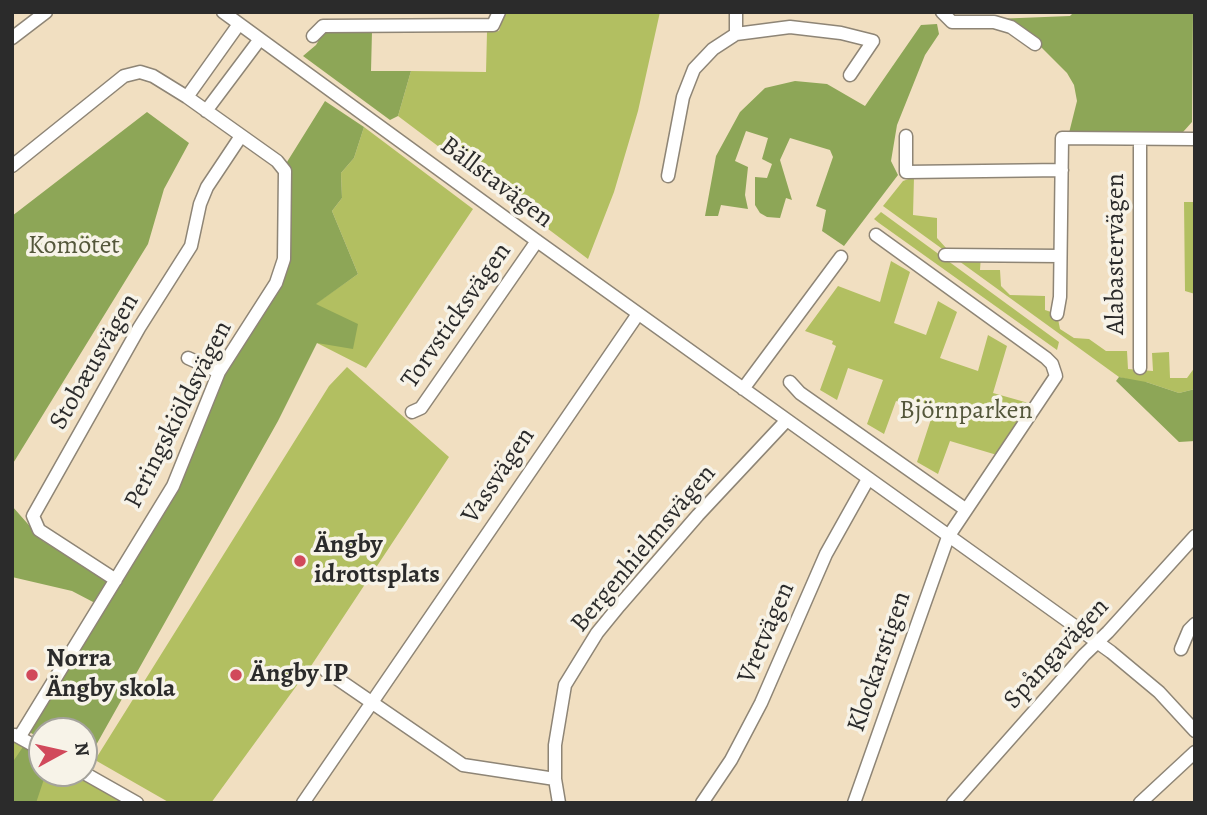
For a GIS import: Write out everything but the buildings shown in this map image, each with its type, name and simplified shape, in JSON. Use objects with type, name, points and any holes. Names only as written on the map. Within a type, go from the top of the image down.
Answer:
[{"type":"street","points":[[12,38],[46,12]]},
{"type":"street","name":"Bällstavägen","points":[[223,12],[786,421],[1097,642],[1159,692],[1195,731]]},
{"type":"street","points":[[313,36],[323,26],[493,25],[499,12]]},
{"type":"street","points":[[736,12],[736,34]]},
{"type":"street","points":[[942,12],[952,22],[994,22],[1011,27],[1035,44]]},
{"type":"street","points":[[187,97],[239,24]]},
{"type":"street","points":[[668,176],[683,97],[694,69],[713,49],[736,34],[790,27],[841,33],[873,41],[850,75]]},
{"type":"street","points":[[206,111],[260,39]]},
{"type":"street","name":"Peringskiöldsvägen","points":[[12,166],[124,76],[139,72],[153,76],[187,97],[277,161],[285,171],[284,259],[276,283],[219,372],[173,486],[16,735]]},
{"type":"street","name":"Stobæusvägen","points":[[116,580],[39,530],[33,516],[139,328],[191,246],[200,204],[207,187],[241,136]]},
{"type":"street","points":[[906,136],[906,172],[1062,170]]},
{"type":"street","points":[[1057,313],[1060,297],[1062,138],[1195,139]]},
{"type":"street","name":"Alabastervägen","points":[[1140,140],[1140,369]]},
{"type":"street","points":[[876,236],[1046,358],[1052,364],[1056,376],[948,537]]},
{"type":"street","name":"Torvsticksvägen","points":[[412,412],[421,408],[537,241]]},
{"type":"street","points":[[945,255],[1060,256]]},
{"type":"street","points":[[743,389],[841,257]]},
{"type":"street","name":"Vassvägen","points":[[303,803],[638,314]]},
{"type":"street","points":[[188,358],[219,372]]},
{"type":"street","points":[[790,382],[800,393],[965,509]]},
{"type":"street","name":"Bergenhielmsvägen","points":[[559,803],[555,779],[555,746],[565,685],[597,633],[698,515],[786,421]]},
{"type":"street","name":"Vretvägen","points":[[702,803],[731,760],[761,703],[826,554],[868,479]]},
{"type":"street","name":"Spångavägen","points":[[953,803],[1195,536]]},
{"type":"street","name":"Klockarstigen","points":[[854,803],[948,537]]},
{"type":"street","points":[[1181,649],[1189,630],[1195,624]]},
{"type":"street","points":[[326,671],[463,765],[555,779]]},
{"type":"street","points":[[1140,803],[1195,752]]},
{"type":"street","points":[[98,781],[137,803]]},
{"type":"green space","points":[[505,12],[660,12],[638,111],[614,192],[588,259],[398,116],[411,71],[486,72],[487,32],[499,31]]},
{"type":"green space","points":[[1074,12],[1193,12],[1192,122],[1183,132],[1069,133],[1077,101],[1074,85],[1067,73],[1037,43],[994,19],[1070,16]]},
{"type":"green space","points":[[937,24],[939,34],[925,55],[897,125],[891,161],[898,175],[844,246],[822,231],[826,210],[816,206],[833,157],[830,150],[790,138],[780,160],[792,200],[786,198],[780,218],[767,217],[760,213],[755,205],[755,177],[767,178],[772,164],[762,159],[768,138],[746,131],[735,161],[748,167],[745,195],[748,209],[721,205],[718,216],[705,216],[716,156],[740,112],[765,88],[795,81],[827,84],[865,106],[921,25]]},
{"type":"green space","points":[[324,31],[372,31],[371,71],[411,71],[398,116],[390,120],[303,56],[316,45]]},
{"type":"green space","points":[[325,101],[364,127],[354,158],[341,173],[342,198],[332,211],[358,274],[316,304],[358,324],[353,349],[317,343],[278,421],[98,742],[98,717],[38,717],[181,479],[222,376],[269,302],[289,229],[287,162]]},
{"type":"green space","name":"Komötet","points":[[147,112],[189,143],[164,189],[148,244],[12,465],[12,216]]},
{"type":"green space","points":[[364,127],[473,209],[366,368],[317,343],[315,304],[358,274],[332,211],[342,198],[341,173],[354,158]]},
{"type":"green space","points":[[914,177],[913,215],[937,218],[937,238],[947,249],[981,255],[980,270],[1000,270],[1001,286],[1010,295],[1045,296],[1045,310],[1057,314],[1060,329],[1074,338],[1089,339],[1106,351],[1127,351],[1128,369],[1153,371],[1152,353],[1169,352],[1170,378],[1187,378],[1195,367],[1195,389],[1179,393],[1146,382],[1119,377],[883,206],[903,181]]},
{"type":"green space","points":[[1184,202],[1195,202],[1195,294],[1185,291]]},
{"type":"green space","points":[[881,212],[1059,342],[1057,350],[874,219]]},
{"type":"green space","name":"Björnparken","points":[[891,261],[910,272],[894,323],[926,335],[938,301],[957,312],[940,358],[978,371],[988,335],[1007,346],[993,393],[1032,404],[997,455],[950,441],[938,474],[917,462],[933,413],[896,401],[884,434],[867,424],[883,380],[848,368],[837,400],[820,390],[836,346],[832,344],[833,341],[805,331],[838,286],[880,302]]},
{"type":"green space","name":"Ängby idrottsplats","points":[[347,367],[449,457],[311,666],[211,803],[170,803],[98,762],[98,755],[329,386]]},
{"type":"green space","points":[[1119,377],[1146,382],[1179,393],[1195,389],[1195,441],[1179,442],[1116,381]]},
{"type":"green space","points":[[12,506],[43,541],[110,581],[95,603],[72,591],[12,577]]},
{"type":"green space","points":[[12,739],[20,742],[28,753],[28,787],[98,785],[129,803],[12,803]]},
{"type":"green space","points":[[25,744],[28,746],[28,787],[41,787],[36,803],[12,803],[12,763]]},
{"type":"place","name":"Ängby idrottsplats","points":[[300,561]]},
{"type":"place","name":"Norra Ängby skola","points":[[32,675]]},
{"type":"place","name":"Ängby IP","points":[[236,675]]}]
